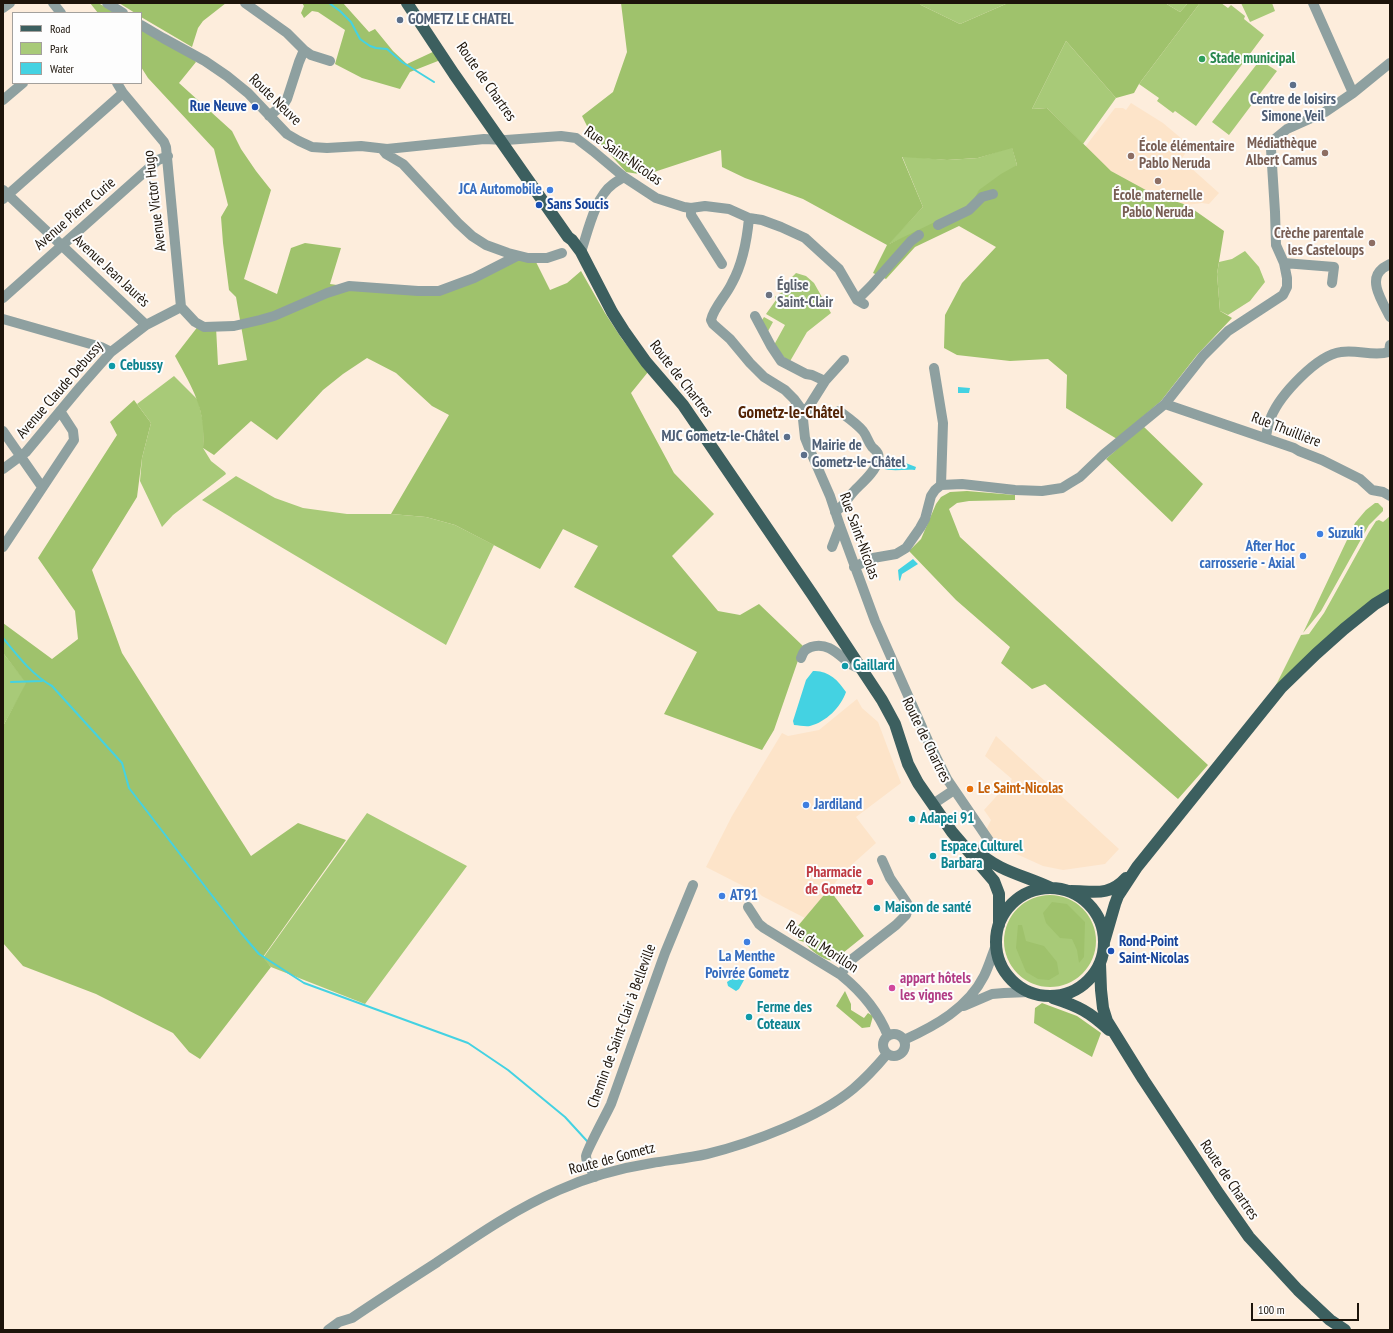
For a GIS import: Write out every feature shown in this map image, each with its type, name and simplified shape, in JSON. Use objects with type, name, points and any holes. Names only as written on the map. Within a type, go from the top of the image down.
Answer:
[{"type":"main road","name":"Route de Chartres","points":[[407,3],[454,74],[502,139]]},
{"type":"main road","name":"Route de Chartres","points":[[413,3],[568,237],[581,252],[612,312],[628,336],[646,362],[683,404],[812,594],[895,710],[914,758],[952,832],[994,881],[999,894],[999,925]]},
{"type":"main road","points":[[1104,942],[1118,896],[1137,868],[1282,688],[1316,654],[1375,604],[1390,595]]},
{"type":"main road","points":[[1363,614],[1390,603]]},
{"type":"main road","name":"Route de Chartres","points":[[936,802],[973,847],[985,858],[1008,872],[1036,881],[1051,888]]},
{"type":"main road","points":[[1067,890],[1080,897],[1096,913],[1102,927],[1104,942],[1104,950],[1100,964],[1092,978],[1080,988],[1066,994],[1051,997],[1036,995],[1016,985],[1006,973],[999,960],[996,945],[999,925],[1010,905],[1022,896],[1036,890],[1051,888],[1104,892],[1118,885],[1137,868]]},
{"type":"main road","name":"Route de Chartres","points":[[1100,964],[1103,1008],[1107,1021],[1242,1228],[1298,1290],[1339,1328]]},
{"type":"main road","name":"Route de Chartres","points":[[1051,997],[1079,1006],[1116,1036]]},
{"type":"street","points":[[3,8],[10,3]]},
{"type":"street","points":[[53,3],[60,12]]},
{"type":"street","points":[[107,3],[121,12]]},
{"type":"street","points":[[245,3],[287,33],[311,55],[330,61]]},
{"type":"street","points":[[1313,3],[1353,93]]},
{"type":"street","name":"Route Neuve","points":[[142,25],[205,61],[227,76],[248,93],[287,134],[312,146],[328,148],[361,146],[382,149],[416,147],[484,139],[502,139]]},
{"type":"street","points":[[269,116],[284,104],[287,99],[304,50]]},
{"type":"street","points":[[941,484],[962,484],[1029,491],[1062,488],[1080,477],[1104,454],[1165,404],[1203,356],[1228,331],[1283,295],[1287,287],[1287,278],[1284,263],[1276,245],[1276,212],[1271,149],[1276,138],[1288,129],[1325,112],[1353,93],[1390,63]]},
{"type":"street","points":[[3,100],[22,84]]},
{"type":"street","name":"Avenue Victor Hugo","points":[[118,84],[123,93],[164,142],[168,156],[181,307]]},
{"type":"street","points":[[5,194],[123,93]]},
{"type":"street","name":"Rue Saint-Nicolas","points":[[502,139],[561,136],[576,138],[624,177],[656,198],[684,210],[705,206],[729,209],[749,218],[762,220],[781,227],[806,238],[839,269],[860,302],[871,286],[911,241],[919,235]]},
{"type":"street","points":[[382,149],[386,154],[403,164],[449,214],[472,236],[486,245],[517,256],[538,259],[562,254]]},
{"type":"street","name":"Avenue Pierre Curie","points":[[3,298],[158,160],[168,156]]},
{"type":"street","points":[[581,252],[593,215],[603,194],[612,184],[624,177]]},
{"type":"street","name":"Avenue Jean Jaurès","points":[[5,194],[62,245],[146,325]]},
{"type":"street","points":[[938,225],[970,210],[982,197],[993,194]]},
{"type":"street","points":[[684,210],[691,215],[722,264]]},
{"type":"street","points":[[749,218],[747,241],[737,274],[714,312],[711,320],[713,324],[728,337],[764,377],[785,390],[805,409],[821,415]]},
{"type":"street","points":[[181,307],[195,322],[204,327],[234,326],[274,316],[327,293],[349,286],[439,291],[474,278],[517,256]]},
{"type":"street","points":[[1284,263],[1334,267],[1332,283]]},
{"type":"street","points":[[1390,264],[1380,271],[1376,281],[1376,288],[1390,316]]},
{"type":"street","name":"Avenue Claude Debussy","points":[[3,469],[26,452],[111,352],[146,325],[181,307]]},
{"type":"street","points":[[755,316],[781,361],[806,374],[825,381]]},
{"type":"street","points":[[3,319],[100,347],[111,352]]},
{"type":"street","points":[[1266,437],[1270,417],[1286,392],[1305,373],[1327,356],[1340,352],[1354,351],[1381,355],[1389,352],[1390,345]]},
{"type":"street","points":[[805,409],[825,381],[844,360]]},
{"type":"street","points":[[854,567],[873,558],[896,554],[906,548],[925,519],[931,496],[941,484],[943,423],[934,368]]},
{"type":"street","name":"Rue Thuillière","points":[[1165,404],[1266,437],[1322,460],[1360,479],[1372,490],[1390,495]]},
{"type":"street","name":"Rue Saint-Nicolas","points":[[805,409],[805,438],[830,496],[873,618],[929,743],[947,778],[990,842]]},
{"type":"street","points":[[3,546],[74,440],[75,435],[60,411]]},
{"type":"street","points":[[835,512],[842,508],[850,495],[870,474],[878,461],[877,451],[872,447],[868,437],[861,429],[839,411]]},
{"type":"street","points":[[3,431],[42,487]]},
{"type":"street","points":[[1390,495],[1390,500]]},
{"type":"street","points":[[832,547],[840,526]]},
{"type":"street","points":[[801,658],[803,652],[813,646],[826,647],[836,652],[857,668],[863,667]]},
{"type":"street","points":[[936,802],[954,790]]},
{"type":"street","points":[[841,975],[851,960],[896,925],[906,915],[908,910],[907,903],[890,878],[882,860]]},
{"type":"street","name":"Chemin de Saint-Clair à Belleville","points":[[595,1177],[587,1161],[587,1149],[611,1104],[665,953],[693,885]]},
{"type":"street","name":"Rue du Morillon","points":[[748,907],[756,920],[764,928],[841,975],[855,987],[874,1008],[888,1036]]},
{"type":"street","points":[[904,1040],[942,1021],[958,1009],[974,991],[984,976],[996,945]]},
{"type":"street","points":[[958,1009],[992,994],[1029,992]]},
{"type":"street","points":[[895,1034],[904,1040],[905,1048],[901,1054],[894,1056],[887,1054],[883,1045],[888,1036],[895,1034]]},
{"type":"street","name":"Route de Gometz","points":[[338,1330],[352,1318],[502,1219],[560,1189],[595,1177],[636,1166],[705,1154],[770,1133],[810,1115],[842,1097],[861,1082],[887,1054]]},
{"type":"street","name":"Route de Gometz","points":[[328,1330],[339,1322],[352,1318]]},
{"type":"shaded area","name":"École élémentaire Pablo Neruda","points":[[1131,103],[1163,123],[1182,139],[1185,154],[1181,159],[1219,193],[1209,204],[1202,203],[1187,205],[1155,195],[1111,171],[1085,147],[1115,108],[1123,108],[1126,110]]},
{"type":"shaded area","name":"Jardiland","points":[[857,699],[862,708],[878,722],[901,783],[856,817],[876,843],[847,869],[805,918],[762,896],[757,891],[749,889],[706,867],[732,816],[782,733],[788,736],[819,730]]},
{"type":"shaded area","points":[[996,736],[1119,849],[1105,864],[1063,870],[1043,866],[1001,847],[986,830],[991,820],[984,810],[1012,779],[985,756]]},
{"type":"green space","points":[[90,3],[98,3],[115,12],[97,12]]},
{"type":"green space","points":[[119,3],[226,3],[203,21],[198,28],[192,47],[142,18],[142,12],[133,12]]},
{"type":"green space","points":[[302,3],[343,3],[369,32],[375,29],[393,51],[407,64],[437,50],[443,59],[410,72],[400,89],[362,78],[335,64],[345,30],[318,12],[312,11],[304,18],[301,13],[304,6]]},
{"type":"green space","points":[[621,3],[920,3],[921,5],[960,24],[1008,3],[1165,3],[1180,12],[1188,3],[1200,3],[1139,84],[1134,93],[1116,98],[1066,41],[1032,109],[1047,108],[1111,171],[1155,195],[1187,205],[1224,231],[1217,274],[1220,311],[1232,318],[1197,355],[1161,401],[1117,439],[1066,408],[1067,375],[1048,359],[1010,361],[957,355],[944,348],[945,315],[962,283],[996,247],[959,226],[915,247],[886,279],[873,273],[887,245],[803,199],[745,178],[722,167],[721,150],[645,175],[626,172],[590,132],[582,116],[613,92],[627,52]],"holes":[[[1012,148],[1017,165],[1001,174],[979,190],[968,210],[937,221],[889,244],[923,207],[902,157],[947,160],[978,158]]]},
{"type":"green space","points":[[920,3],[1008,3],[960,24],[921,5]]},
{"type":"green space","points":[[1165,3],[1188,3],[1180,12]]},
{"type":"green space","name":"Stade municipal","points":[[1200,3],[1221,3],[1228,8],[1231,5],[1245,16],[1244,19],[1264,35],[1196,126],[1175,111],[1173,113],[1157,101],[1159,98],[1139,84]]},
{"type":"green space","points":[[1241,3],[1272,3],[1275,11],[1250,22]]},
{"type":"green space","points":[[142,28],[188,54],[196,62],[179,83],[232,131],[241,149],[271,190],[244,279],[277,294],[291,248],[305,243],[341,248],[330,284],[381,291],[439,293],[512,260],[536,262],[550,290],[567,283],[581,271],[622,339],[648,372],[631,393],[674,473],[714,514],[672,556],[718,611],[740,615],[759,604],[803,646],[774,730],[762,750],[664,714],[697,652],[574,587],[598,546],[563,529],[540,569],[455,525],[426,517],[391,514],[449,415],[432,406],[396,373],[367,358],[323,390],[277,440],[251,421],[214,455],[203,448],[202,422],[197,400],[175,356],[199,325],[216,327],[218,365],[247,360],[236,297],[229,290],[223,243],[221,217],[228,205],[214,149],[148,78],[142,69]]},
{"type":"green space","points":[[1066,41],[1116,98],[1083,144],[1047,108],[1032,109]]},
{"type":"green space","points":[[1260,60],[1277,71],[1229,135],[1212,122]]},
{"type":"green space","points":[[1012,147],[1017,165],[968,210],[887,245],[923,207],[902,156],[947,160],[978,158]]},
{"type":"green space","points":[[1245,251],[1259,267],[1265,282],[1250,301],[1228,315],[1220,311],[1217,274],[1219,262],[1232,259]]},
{"type":"green space","points":[[796,273],[806,276],[814,283],[831,313],[807,332],[789,363],[774,345],[785,325],[766,314],[776,300],[775,297],[778,297],[779,294],[783,292],[782,291],[791,282],[789,280]]},
{"type":"green space","points":[[764,317],[773,322],[767,333],[760,323]]},
{"type":"green space","points":[[174,376],[198,400],[204,426],[203,448],[211,461],[226,474],[173,515],[162,527],[140,481],[142,458],[151,423],[137,404]]},
{"type":"green space","points":[[134,400],[151,423],[142,458],[137,497],[92,570],[122,653],[251,856],[298,823],[346,840],[263,957],[271,967],[200,1059],[189,1052],[173,1033],[96,994],[23,966],[3,943],[3,726],[26,683],[3,653],[3,623],[52,659],[78,639],[75,611],[38,558],[117,435],[110,422]]},
{"type":"green space","points":[[1143,426],[1203,484],[1172,522],[1106,459]]},
{"type":"green space","points":[[236,476],[275,498],[303,508],[347,514],[391,514],[426,517],[455,525],[494,545],[446,645],[202,500]]},
{"type":"green space","points":[[967,491],[1015,495],[1015,500],[969,501],[957,503],[949,509],[960,537],[1208,765],[1178,799],[1045,684],[1032,689],[1001,663],[1010,647],[956,600],[909,551],[921,539],[936,504],[941,497],[950,492]]},
{"type":"green space","points":[[1375,503],[1378,503],[1383,508],[1383,511],[1369,525],[1321,611],[1303,633],[1355,523],[1366,510]]},
{"type":"green space","points":[[1390,516],[1390,591],[1274,689],[1301,635],[1309,634],[1324,613],[1376,521],[1379,520],[1383,522]]},
{"type":"green space","points":[[3,653],[27,683],[3,726]]},
{"type":"green space","points":[[367,813],[467,866],[365,1004],[271,967],[263,958]]},
{"type":"green space","points":[[829,889],[864,936],[833,961],[821,956],[804,942],[798,940],[797,927]]},
{"type":"green space","points":[[1050,895],[1068,898],[1083,908],[1093,923],[1096,941],[1093,959],[1083,974],[1068,984],[1050,987],[1032,984],[1017,974],[1007,959],[1004,941],[1007,923],[1017,908],[1032,898]]},
{"type":"green space","points":[[1052,902],[1067,904],[1085,922],[1084,957],[1079,963],[1077,950],[1072,939],[1060,938],[1046,923],[1043,913]]},
{"type":"green space","points":[[1018,925],[1022,925],[1026,941],[1044,946],[1057,962],[1059,974],[1049,980],[1038,979],[1026,972],[1016,948]]},
{"type":"green space","points":[[845,991],[851,1004],[851,1010],[864,1018],[868,1013],[873,1016],[870,1027],[862,1028],[836,1006]]},
{"type":"green space","points":[[1042,1003],[1077,1016],[1101,1033],[1092,1057],[1034,1023],[1035,1008]]},
{"type":"water","points":[[958,387],[970,388],[969,393],[958,393]]},
{"type":"water","points":[[890,459],[916,467],[915,470],[893,470],[881,468],[885,460],[888,461]]},
{"type":"water","points":[[913,559],[918,564],[902,574],[900,581],[898,570]]},
{"type":"water","points":[[813,671],[823,672],[832,677],[846,692],[844,698],[837,708],[822,721],[810,726],[794,725],[793,721],[806,680]]},
{"type":"water","points":[[736,976],[744,980],[739,989],[736,991],[728,986],[727,982]]},
{"type":"waterway","points":[[329,3],[351,22],[360,39],[370,46],[387,49],[402,62],[434,82]]},
{"type":"waterway","points":[[3,638],[31,670],[52,686],[122,763],[129,788],[241,933],[259,954],[304,983],[468,1043],[508,1070],[565,1117],[587,1141]]},
{"type":"waterway","points":[[11,682],[42,681]]},
{"type":"place","name":"GOMETZ LE CHATEL","points":[[400,20]]},
{"type":"place","name":"Stade municipal","points":[[1202,59]]},
{"type":"place","name":"Centre de loisirs Simone Veil","points":[[1293,85]]},
{"type":"place","name":"Rue Neuve","points":[[255,107]]},
{"type":"place","name":"Médiathèque Albert Camus","points":[[1325,153]]},
{"type":"place","name":"École élémentaire Pablo Neruda","points":[[1131,156]]},
{"type":"place","name":"École maternelle Pablo Neruda","points":[[1158,181]]},
{"type":"place","name":"JCA Automobile","points":[[550,190]]},
{"type":"place","name":"Sans Soucis","points":[[539,205]]},
{"type":"place","name":"Crèche parentale les Casteloups","points":[[1372,243]]},
{"type":"place","name":"Église Saint-Clair","points":[[769,295]]},
{"type":"place","name":"Cebussy","points":[[112,366]]},
{"type":"place","name":"MJC Gometz-le-Châtel","points":[[787,437]]},
{"type":"place","name":"Mairie de Gometz-le-Châtel","points":[[804,455]]},
{"type":"place","name":"Suzuki","points":[[1320,534]]},
{"type":"place","name":"After Hoc carrosserie - Axial","points":[[1303,556]]},
{"type":"place","name":"Gaillard","points":[[845,666]]},
{"type":"place","name":"Le Saint-Nicolas","points":[[970,789]]},
{"type":"place","name":"Jardiland","points":[[806,805]]},
{"type":"place","name":"Adapei 91","points":[[912,819]]},
{"type":"place","name":"Espace Culturel Barbara","points":[[933,856]]},
{"type":"place","name":"Pharmacie de Gometz","points":[[870,882]]},
{"type":"place","name":"AT91","points":[[722,896]]},
{"type":"place","name":"Maison de santé","points":[[877,908]]},
{"type":"place","name":"La Menthe Poivrée Gometz","points":[[747,942]]},
{"type":"place","name":"Rond-Point Saint-Nicolas","points":[[1111,951]]},
{"type":"place","name":"appart hôtels les vignes","points":[[892,988]]},
{"type":"place","name":"Ferme des Coteaux","points":[[749,1017]]},
{"type":"district","name":"Gometz-le-Châtel","points":[[791,413]]}]
